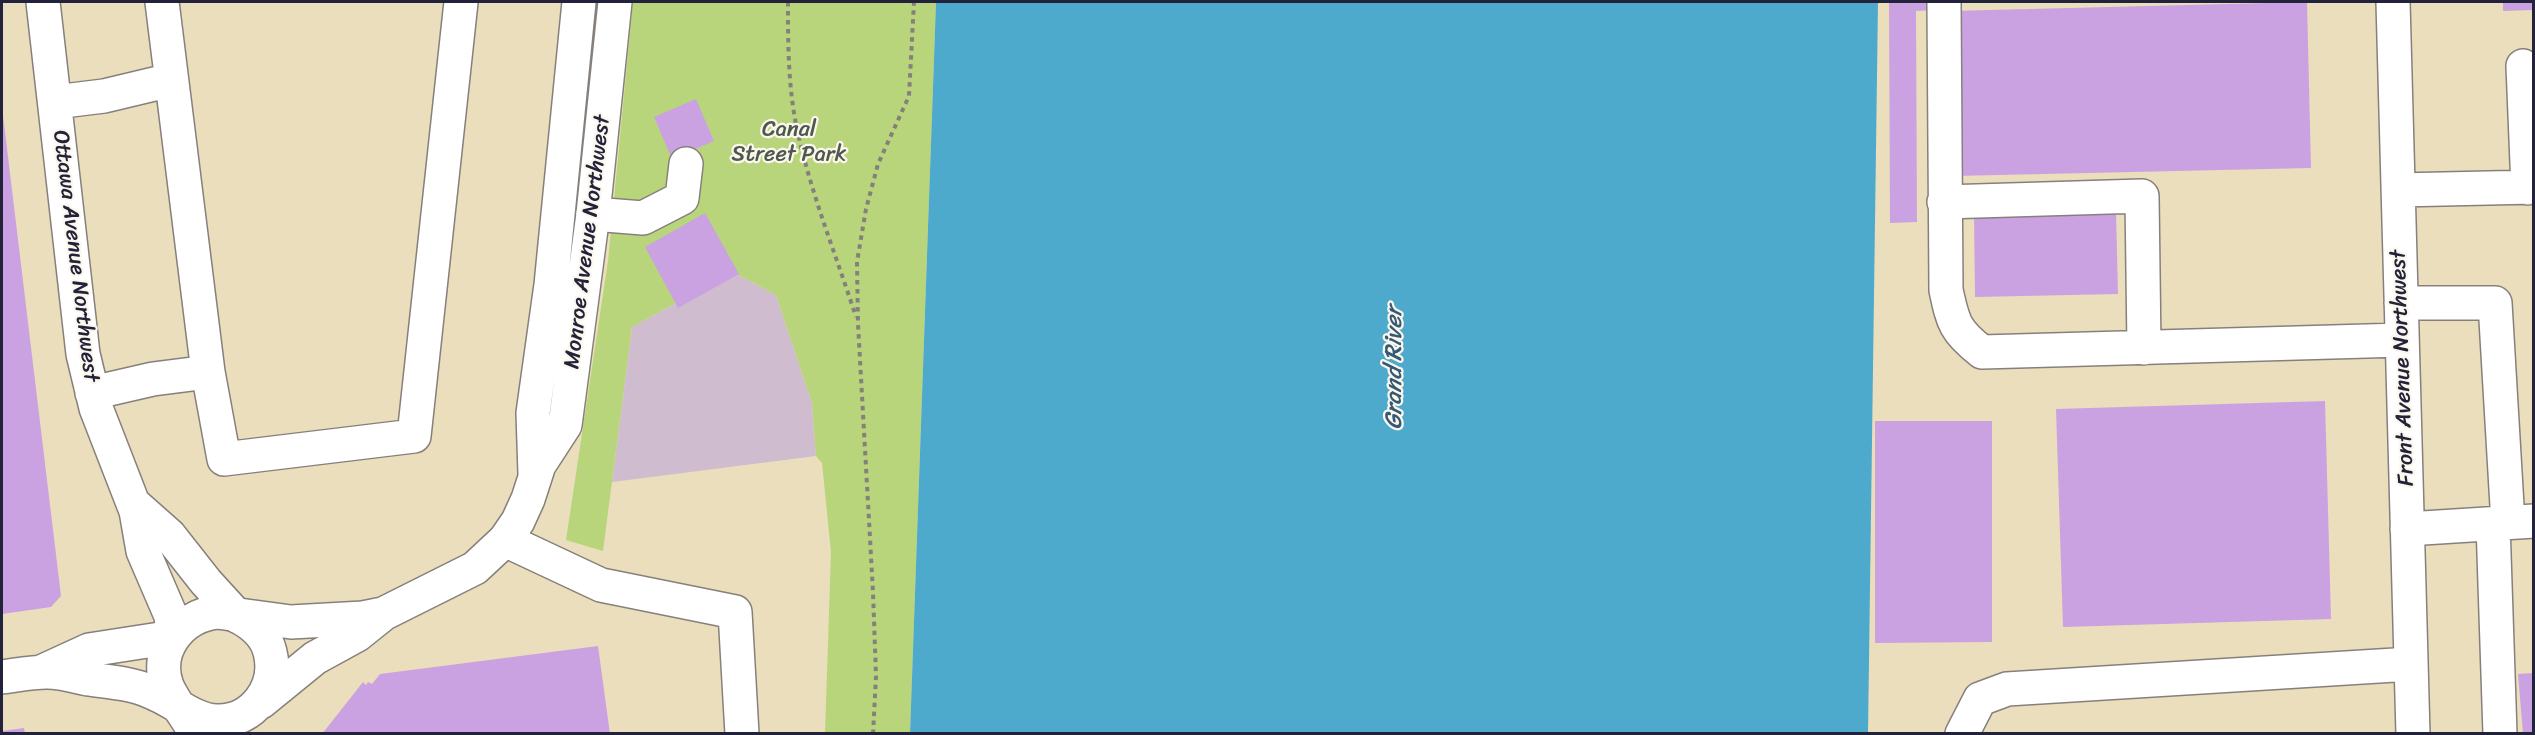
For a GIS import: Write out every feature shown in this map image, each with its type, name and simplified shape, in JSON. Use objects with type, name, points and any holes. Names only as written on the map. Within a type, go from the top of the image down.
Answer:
[{"type":"main road","name":"Ottawa Avenue Northwest","points":[[43,2],[83,354],[92,393],[110,449],[134,504],[143,551],[171,616],[173,637]]},
{"type":"main road","points":[[162,2],[208,372],[224,459],[414,436],[461,2]]},
{"type":"main road","name":"Monroe Avenue Northwest","points":[[535,474],[533,413],[552,273],[579,2]]},
{"type":"main road","name":"Monroe Avenue Northwest","points":[[173,637],[187,622],[206,614],[227,613],[291,622],[363,618],[383,614],[460,578],[483,562],[505,540],[523,510],[535,474],[565,425],[593,214],[615,2]]},
{"type":"main road","points":[[1944,2],[1946,290],[1953,321],[1966,340],[1982,352],[2402,340]]},
{"type":"main road","name":"Front Avenue Northwest","points":[[2393,2],[2413,734]]},
{"type":"main road","points":[[2398,190],[2531,188],[2523,66]]},
{"type":"main road","points":[[55,102],[104,96],[171,80]]},
{"type":"main road","points":[[593,214],[669,219],[682,198],[686,164]]},
{"type":"main road","points":[[1944,202],[2142,196],[2144,348]]},
{"type":"main road","points":[[2401,303],[2495,303],[2511,523],[2500,734]]},
{"type":"main road","points":[[92,393],[153,379],[208,372]]},
{"type":"main road","name":"Ottawa Avenue Northwest","points":[[134,504],[169,535],[206,582],[237,616],[255,627],[267,644],[271,653],[272,675],[261,700]]},
{"type":"main road","points":[[2407,529],[2511,523]]},
{"type":"main road","points":[[505,540],[601,585],[735,612],[742,734]]},
{"type":"main road","name":"Monroe Avenue Northwest","points":[[261,700],[315,658],[357,635],[383,614]]},
{"type":"main road","points":[[39,672],[89,650],[173,637]]},
{"type":"main road","points":[[173,637],[165,657],[165,677],[173,697],[196,734]]},
{"type":"main road","points":[[1962,734],[1980,699],[2007,689],[2411,664]]},
{"type":"main road","points":[[2,677],[39,672],[65,673],[139,687],[180,705],[198,717],[219,721],[240,717],[261,700]]},
{"type":"main road","points":[[254,734],[261,700]]},
{"type":"path","points":[[788,2],[788,57],[796,128],[813,192],[858,324]]},
{"type":"path","points":[[873,734],[876,676],[858,324],[857,261],[866,209],[878,164],[909,96],[915,2]]},
{"type":"shaded area","points":[[733,272],[776,295],[812,403],[816,456],[612,482],[632,327]]},
{"type":"green space","name":"Canal Street Park","points":[[633,2],[936,2],[910,733],[825,733],[831,552],[822,463],[816,456],[812,403],[776,295],[733,272],[632,327],[603,551],[566,540],[608,261]]},
{"type":"water","name":"Grand River","points":[[936,2],[1878,2],[1868,733],[910,733]]},
{"type":"building","points":[[1889,2],[1934,2],[1934,10],[1916,11],[1917,222],[1890,223]]},
{"type":"building","points":[[2307,2],[2311,168],[1954,176],[1950,11]]},
{"type":"building","points":[[2503,2],[2534,2],[2534,10],[2503,11]]},
{"type":"building","points":[[696,99],[714,141],[672,159],[654,117]]},
{"type":"building","points":[[2,107],[61,596],[51,607],[2,614]]},
{"type":"building","points":[[2116,211],[2118,294],[1975,297],[1974,214]]},
{"type":"building","points":[[705,213],[739,274],[678,308],[645,247]]},
{"type":"building","points":[[2325,401],[2331,619],[2063,627],[2056,409]]},
{"type":"building","points":[[1875,421],[1992,421],[1992,642],[1875,643]]},
{"type":"building","points":[[598,646],[610,734],[322,734],[363,682],[366,685],[368,682],[372,684],[380,674]]},
{"type":"building","points":[[2534,673],[2534,734],[2523,734],[2518,674]]},
{"type":"building","points":[[24,728],[25,734],[2,734],[2,731]]}]
